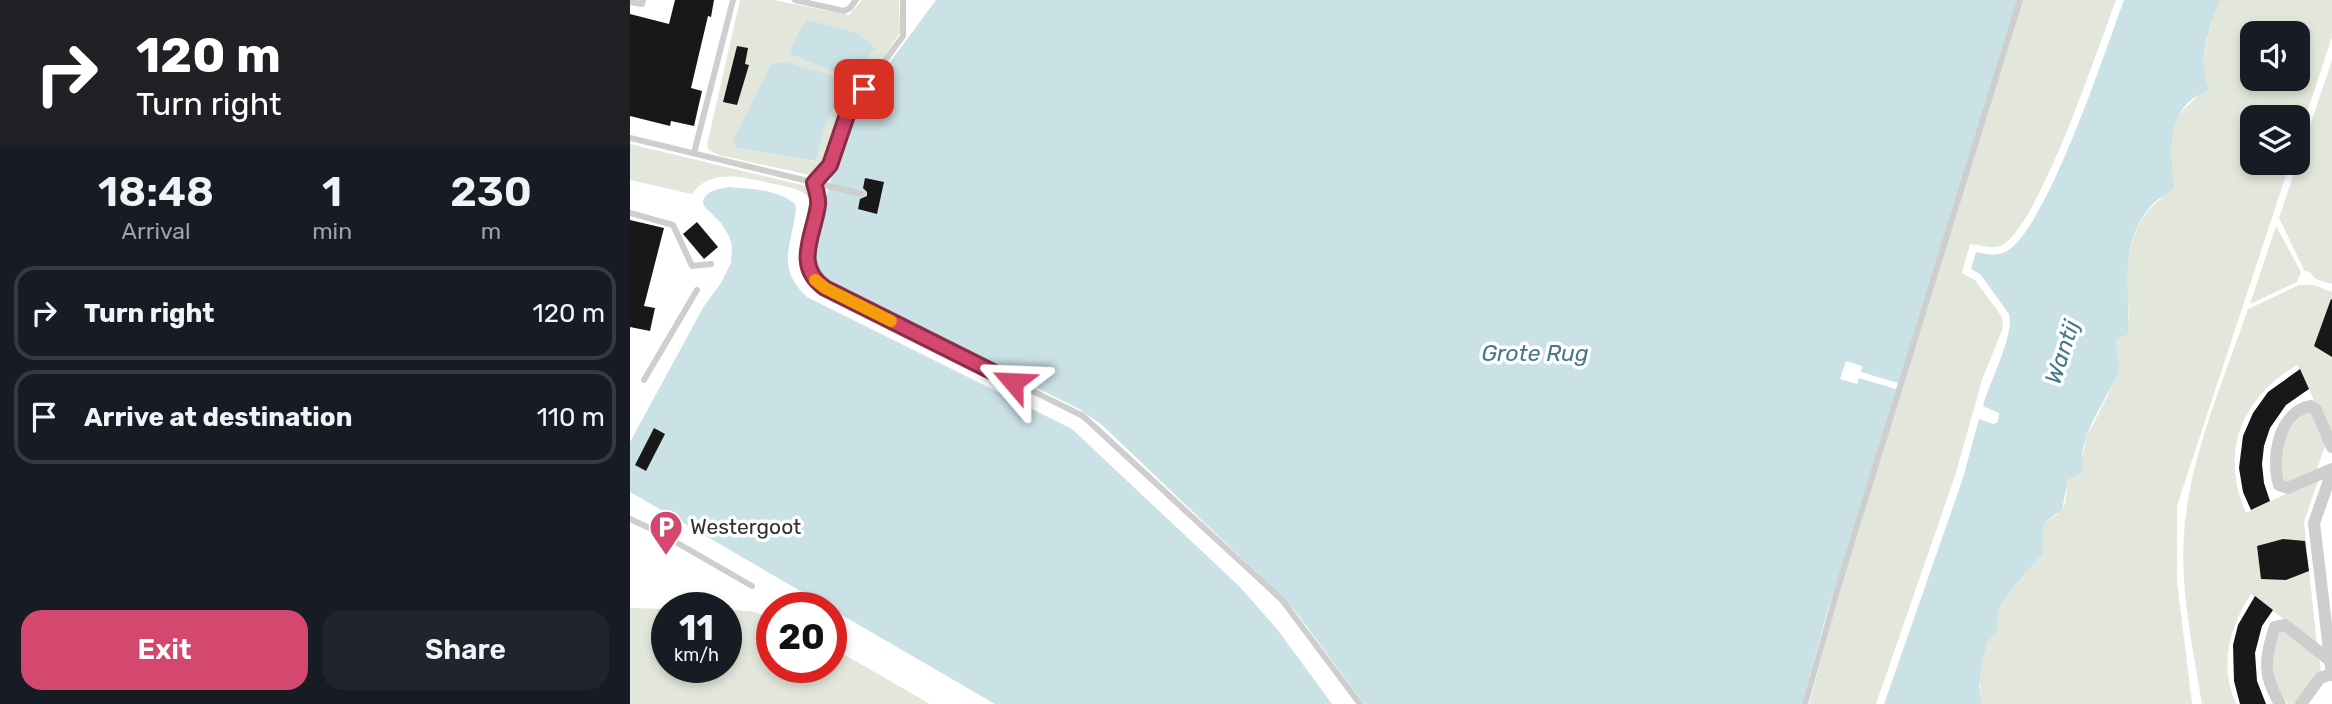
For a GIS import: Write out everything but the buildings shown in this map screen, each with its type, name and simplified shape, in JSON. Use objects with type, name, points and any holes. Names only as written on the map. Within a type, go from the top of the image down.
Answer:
[{"type":"street","points":[[2332,447],[2316,410],[2311,407],[2303,408],[2285,428],[2277,443],[2274,471],[2278,485],[2288,488],[2332,470]]},
{"type":"street","points":[[2332,470],[2314,523],[2332,668]]},
{"type":"street","points":[[2318,555],[2332,554]]},
{"type":"street","points":[[2280,704],[2270,686],[2266,658],[2275,627],[2285,625],[2332,668]]},
{"type":"street","points":[[2301,704],[2320,678],[2332,668]]},
{"type":"lane","points":[[630,2],[642,5],[643,0]]},
{"type":"lane","points":[[694,153],[733,0]]},
{"type":"lane","points":[[795,0],[844,11],[856,0]]},
{"type":"lane","points":[[814,183],[830,165],[851,107],[903,36],[903,0]]},
{"type":"lane","points":[[1805,704],[1839,584],[2020,0]]},
{"type":"lane","points":[[630,138],[862,194]]},
{"type":"lane","points":[[814,183],[819,202],[807,248],[807,262],[819,285],[1083,416],[1282,600],[1360,704]]},
{"type":"lane","points":[[630,213],[673,225],[692,266],[710,264]]},
{"type":"lane","points":[[645,380],[697,290]]},
{"type":"lane","points":[[630,519],[660,533],[752,586]]},
{"type":"shaded area","points":[[740,0],[773,0],[849,15],[862,0],[899,0],[900,33],[849,108],[827,168],[819,177],[718,155],[709,150],[707,145]],"holes":[[[875,47],[854,77],[789,54]],[[848,81],[826,124],[816,161],[738,148]]]},
{"type":"shaded area","points":[[2023,0],[2116,0],[2066,132],[2033,205],[2017,231],[2002,245],[1991,247],[1970,244],[1962,273],[1975,280],[2002,317],[2003,328],[1982,380],[1955,476],[1876,704],[1809,704],[1837,600]]},
{"type":"shaded area","points":[[2220,0],[2332,0],[2332,37],[2310,105],[2240,105],[2240,175],[2286,175],[2177,506],[2177,581],[2192,704],[1982,704],[1979,681],[1982,661],[1988,642],[1997,631],[1999,608],[2043,553],[2044,523],[2057,515],[2065,504],[2068,480],[2081,463],[2086,438],[2116,379],[2116,344],[2129,319],[2127,275],[2131,247],[2141,222],[2149,211],[2171,192],[2172,130],[2178,117],[2202,89],[2203,64],[2210,28]]},
{"type":"shaded area","points":[[2332,60],[2332,284],[2315,279],[2311,273],[2304,270],[2279,218],[2293,175],[2310,175],[2310,126]]},
{"type":"shaded area","points":[[630,144],[806,186],[815,203],[794,189],[738,177],[708,180],[692,194],[630,180]]},
{"type":"shaded area","points":[[2276,226],[2301,272],[2297,282],[2250,304]]},
{"type":"shaded area","points":[[2299,285],[2314,285],[2332,292],[2332,437],[2297,365],[2262,393],[2250,410],[2241,428],[2235,469],[2238,490],[2246,513],[2319,478],[2304,522],[2317,645],[2251,594],[2232,633],[2227,661],[2236,704],[2202,704],[2188,620],[2183,556],[2192,478],[2208,421],[2248,309]]},
{"type":"shaded area","points":[[2310,410],[2327,441],[2316,472],[2285,484],[2281,462],[2287,433],[2300,417]]},
{"type":"shaded area","points":[[630,608],[651,609],[651,683],[742,683],[742,611],[751,611],[756,613],[756,683],[847,683],[847,656],[930,704],[630,704]]},
{"type":"shaded area","points":[[2281,630],[2319,655],[2321,673],[2297,704],[2288,704],[2282,695],[2273,668],[2274,649]]},
{"type":"water","name":"Grote Rug","points":[[936,0],[2018,0],[1827,613],[1802,704],[1364,704],[1299,616],[1278,593],[1102,425],[1079,409],[819,279],[812,268],[811,249],[846,128],[853,112]]},
{"type":"water","name":"Wantij","points":[[2124,0],[2220,0],[2208,33],[2204,56],[2210,90],[2195,97],[2177,118],[2171,159],[2174,188],[2149,209],[2136,230],[2131,245],[2128,334],[2119,338],[2116,343],[2119,369],[2116,379],[2087,436],[2082,460],[2084,470],[2068,480],[2062,510],[2044,523],[2043,553],[1999,608],[1997,631],[1988,642],[1982,661],[1979,686],[1982,704],[1884,704],[1963,478],[1979,419],[1993,424],[1998,422],[1999,413],[1983,406],[2005,346],[2010,323],[2009,314],[1980,274],[1971,269],[1976,252],[1996,254],[2007,251],[2023,235],[2040,208],[2074,135]]},
{"type":"water","points":[[807,20],[858,33],[875,48],[853,78],[789,54]]},
{"type":"water","points":[[786,62],[848,81],[826,124],[816,161],[738,148],[733,141],[771,64]]},
{"type":"water","name":"Westergoot","points":[[717,189],[755,189],[780,195],[795,204],[788,266],[797,286],[807,297],[1072,429],[1239,586],[1277,629],[1332,704],[995,704],[847,618],[847,592],[802,592],[630,492],[630,442],[704,306],[721,283],[731,263],[732,246],[729,236],[721,223],[704,206],[703,201],[710,192]]},
{"type":"pier","points":[[1846,361],[1862,366],[1861,372],[1898,383],[1896,389],[1859,378],[1857,384],[1840,379]]},
{"type":"slow traffic","points":[[815,280],[819,285],[891,321]]},
{"type":"place","name":"Westergoot","points":[[666,557]]},
{"type":"route","points":[[864,89],[842,126],[830,165],[814,183],[819,202],[807,248],[807,262],[811,274],[819,285],[1013,382]]}]
